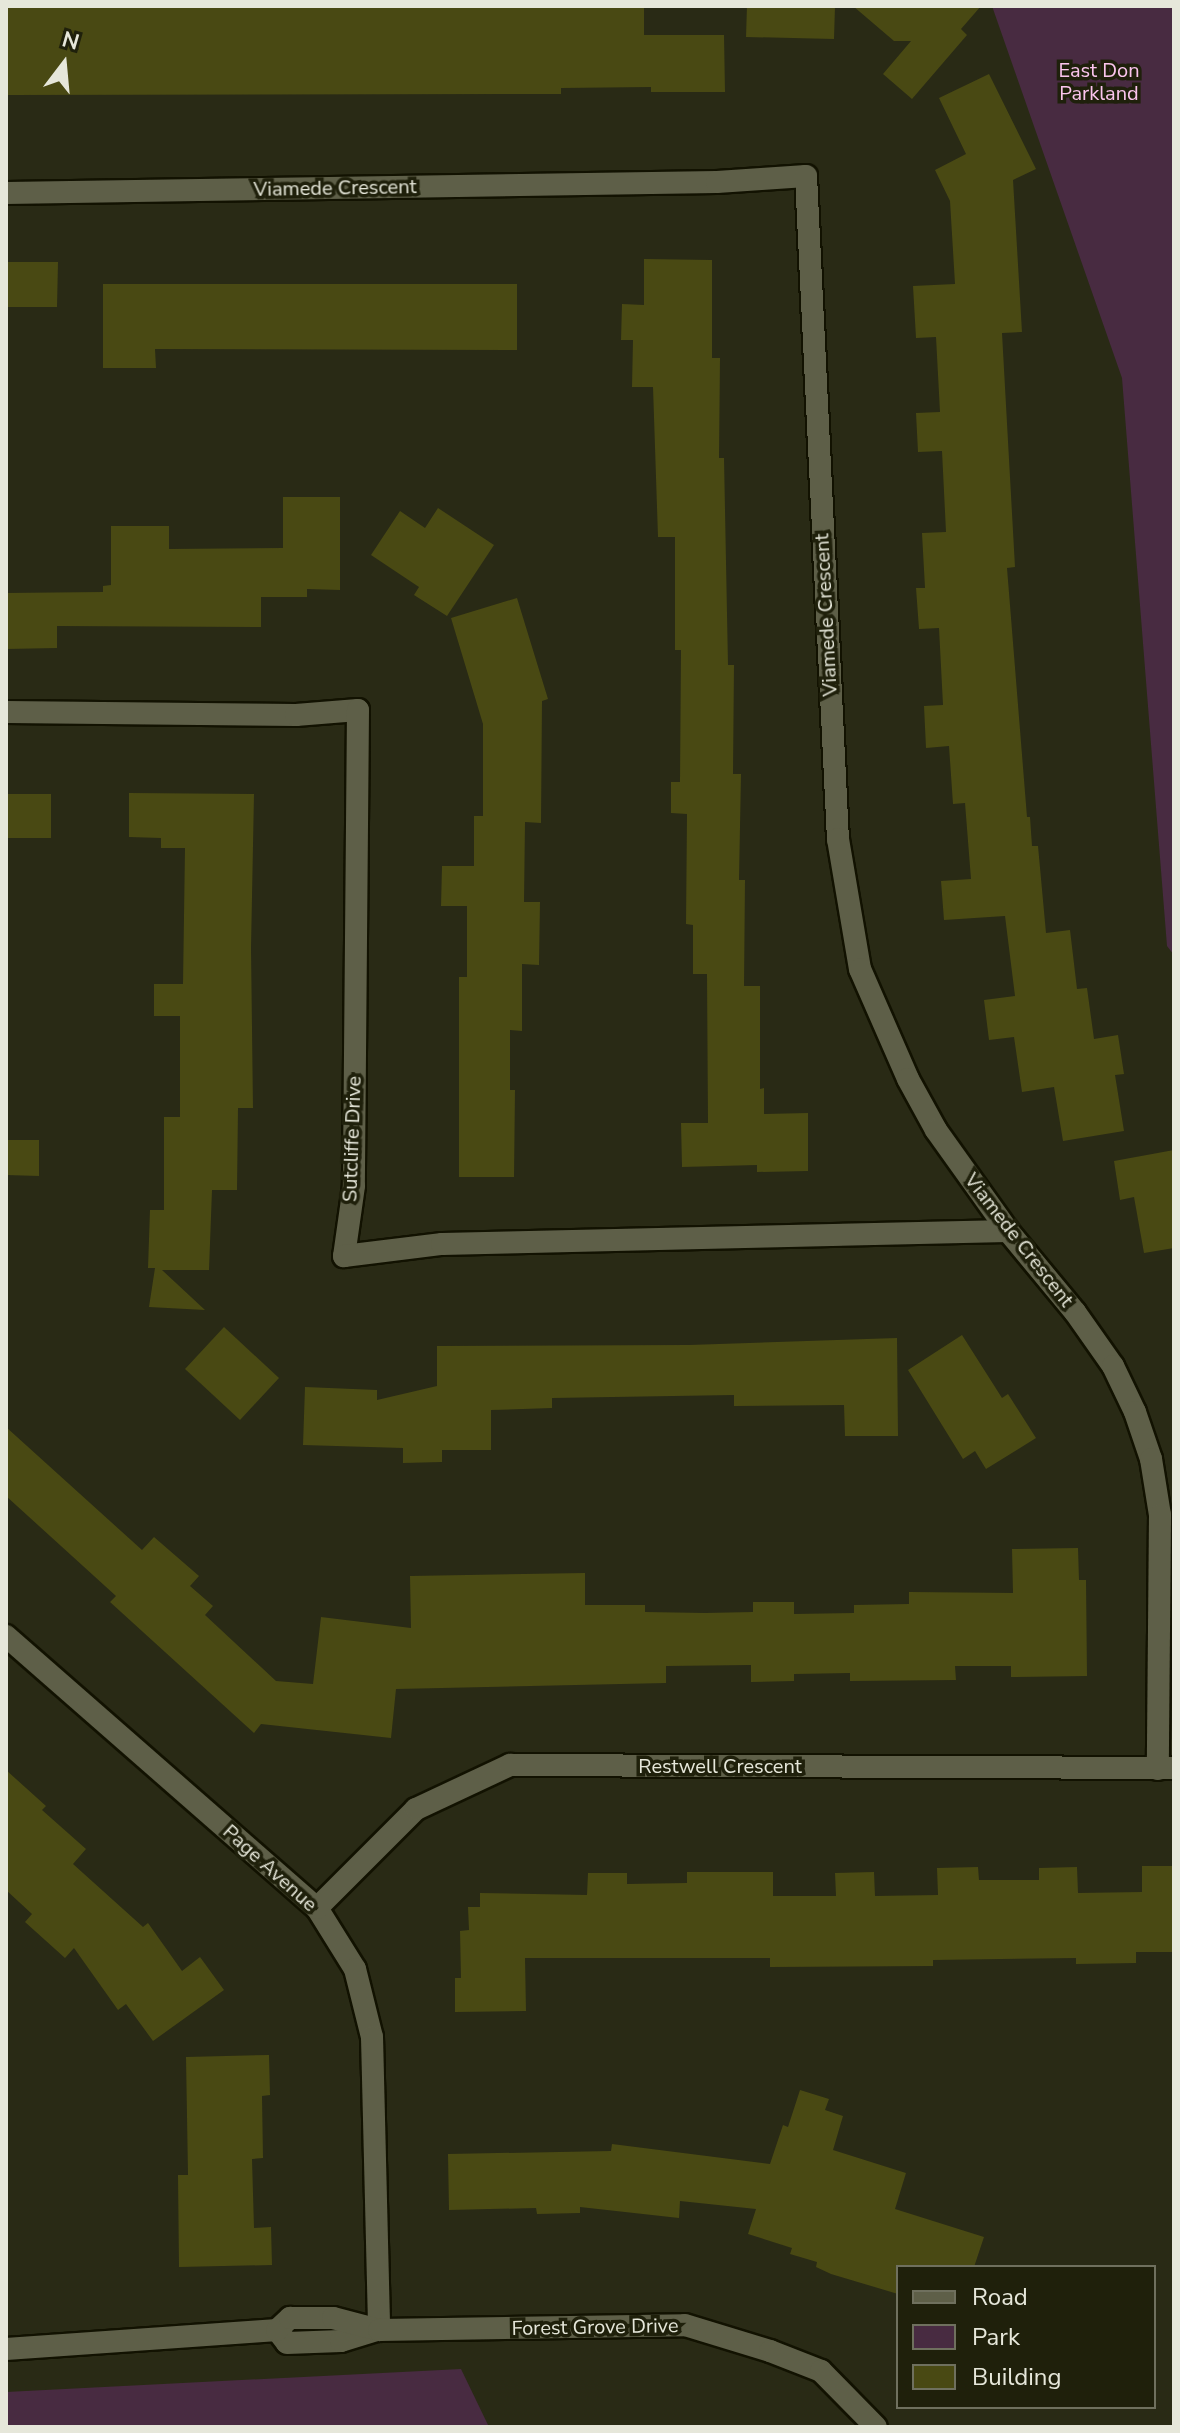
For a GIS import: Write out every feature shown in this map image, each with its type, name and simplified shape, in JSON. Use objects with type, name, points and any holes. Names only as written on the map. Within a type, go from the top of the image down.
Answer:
[{"type":"street","name":"Viamede Crescent","points":[[6,193],[717,182],[806,176],[838,839],[860,969],[908,1079],[936,1130],[1008,1231],[1075,1312],[1113,1366],[1135,1412],[1151,1459],[1160,1515],[1166,1768]]},
{"type":"street","name":"Sutcliffe Drive","points":[[6,712],[296,715],[358,710],[354,1186],[344,1256],[442,1244],[1008,1231]]},
{"type":"street","name":"Page Avenue","points":[[6,1636],[317,1908],[355,1969],[372,2037],[379,2330]]},
{"type":"street","name":"Restwell Crescent","points":[[317,1908],[416,1809],[510,1765],[1166,1768]]},
{"type":"street","name":"Forest Grove Drive","points":[[6,2349],[277,2330],[290,2318],[333,2318],[379,2330],[685,2325],[770,2351],[821,2371],[876,2427]]},
{"type":"green space","name":"East Don Parkland","points":[[992,6],[1174,6],[1174,955],[1167,946],[1122,378]]},
{"type":"green space","points":[[461,2369],[489,2427],[6,2427],[6,2392]]},
{"type":"building","points":[[6,6],[644,6],[644,35],[724,35],[725,92],[651,92],[651,87],[561,88],[561,94],[6,95]]},
{"type":"building","points":[[747,6],[835,6],[834,39],[746,37]]},
{"type":"building","points":[[853,6],[981,6],[961,29],[967,35],[912,99],[883,74],[911,41],[894,41]]},
{"type":"building","points":[[989,74],[1036,169],[1013,180],[1022,332],[1002,333],[1015,567],[1007,568],[1027,817],[1030,817],[1032,846],[1038,846],[1046,933],[1070,930],[1077,989],[1087,988],[1094,1039],[1118,1035],[1124,1074],[1115,1075],[1124,1131],[1063,1141],[1054,1087],[1022,1092],[1014,1037],[989,1040],[984,1000],[1015,996],[1005,916],[944,920],[941,881],[971,879],[965,803],[953,804],[949,746],[926,748],[924,706],[943,705],[939,628],[919,629],[916,588],[925,588],[922,533],[946,532],[942,451],[918,452],[916,413],[940,412],[936,337],[916,338],[913,286],[955,284],[950,201],[935,170],[966,154],[939,98]]},
{"type":"building","points":[[644,259],[712,260],[712,358],[720,358],[719,458],[724,458],[728,665],[734,665],[733,774],[741,774],[739,880],[745,880],[744,986],[760,986],[760,1089],[764,1088],[764,1114],[808,1113],[808,1171],[757,1172],[757,1165],[682,1167],[681,1123],[708,1123],[707,974],[693,974],[693,925],[686,924],[687,814],[671,813],[671,782],[680,782],[681,650],[675,650],[675,537],[658,537],[653,387],[632,387],[633,340],[621,340],[622,304],[644,305]]},
{"type":"building","points":[[6,262],[58,262],[57,307],[6,307]]},
{"type":"building","points":[[103,284],[517,284],[517,350],[155,349],[156,368],[103,368]]},
{"type":"building","points":[[283,497],[340,497],[340,590],[307,589],[307,597],[261,597],[261,627],[57,626],[57,648],[6,649],[6,593],[103,592],[103,586],[111,585],[111,526],[169,526],[169,549],[283,548]]},
{"type":"building","points":[[438,508],[494,545],[447,616],[414,595],[419,587],[371,555],[400,511],[425,528]]},
{"type":"building","points":[[517,598],[548,699],[542,701],[541,823],[525,822],[524,902],[540,902],[539,965],[522,964],[522,1031],[510,1030],[510,1090],[515,1090],[514,1177],[459,1177],[459,977],[467,977],[467,906],[441,906],[442,866],[474,866],[474,816],[483,816],[483,724],[451,618]]},
{"type":"building","points":[[129,793],[254,794],[251,948],[253,1108],[238,1108],[237,1190],[212,1190],[209,1270],[162,1270],[205,1310],[149,1307],[155,1268],[148,1268],[150,1210],[164,1210],[164,1117],[180,1117],[180,1016],[154,1016],[154,984],[183,984],[185,848],[161,848],[161,838],[129,837]]},
{"type":"building","points":[[6,794],[51,794],[51,838],[6,838]]},
{"type":"building","points":[[6,1140],[39,1140],[39,1176],[6,1175]]},
{"type":"building","points":[[1174,1150],[1174,1248],[1144,1253],[1134,1197],[1120,1200],[1114,1161]]},
{"type":"building","points":[[224,1327],[279,1378],[240,1420],[185,1369]]},
{"type":"building","points":[[962,1335],[1002,1398],[1008,1394],[1036,1438],[986,1469],[975,1451],[963,1459],[908,1370]]},
{"type":"building","points":[[897,1338],[898,1436],[845,1436],[844,1405],[734,1406],[734,1395],[552,1398],[552,1408],[491,1410],[491,1450],[442,1450],[442,1462],[403,1463],[403,1448],[303,1445],[305,1387],[377,1390],[377,1400],[437,1386],[437,1346],[689,1345]]},
{"type":"building","points":[[6,1427],[142,1550],[154,1537],[199,1576],[190,1586],[213,1606],[205,1615],[276,1681],[313,1684],[321,1617],[411,1628],[410,1576],[585,1573],[585,1605],[645,1605],[645,1612],[705,1613],[753,1612],[753,1602],[794,1602],[794,1614],[854,1613],[854,1605],[909,1604],[909,1592],[1013,1593],[1012,1549],[1078,1548],[1079,1580],[1086,1580],[1087,1676],[1011,1677],[1011,1666],[955,1666],[956,1680],[850,1681],[850,1673],[794,1674],[794,1681],[751,1682],[751,1665],[666,1666],[666,1683],[396,1689],[391,1738],[261,1724],[254,1733],[110,1602],[116,1596],[6,1496]]},
{"type":"building","points":[[6,1770],[46,1806],[42,1810],[86,1849],[73,1864],[143,1927],[148,1923],[182,1971],[200,1957],[224,1990],[153,2041],[126,2004],[118,2010],[74,1948],[65,1958],[25,1922],[32,1914],[6,1890]]},
{"type":"building","points":[[1142,1866],[1174,1866],[1174,1952],[1136,1952],[1136,1963],[1076,1964],[1076,1958],[933,1960],[933,1966],[770,1967],[770,1958],[525,1958],[526,2011],[455,2012],[455,1978],[461,1978],[460,1931],[469,1930],[468,1907],[480,1907],[480,1893],[587,1895],[588,1873],[627,1873],[627,1884],[687,1883],[687,1872],[773,1872],[773,1896],[836,1896],[835,1873],[874,1872],[875,1896],[938,1895],[937,1868],[978,1867],[979,1880],[1039,1880],[1039,1868],[1077,1867],[1078,1893],[1142,1892]]},
{"type":"building","points":[[269,2055],[270,2095],[262,2096],[263,2158],[252,2159],[254,2228],[271,2227],[272,2265],[179,2267],[178,2175],[188,2175],[186,2057]]},
{"type":"building","points":[[800,2090],[829,2099],[825,2110],[843,2116],[833,2150],[906,2173],[895,2209],[984,2237],[975,2265],[896,2265],[896,2293],[831,2274],[816,2267],[817,2262],[790,2254],[792,2248],[748,2234],[756,2209],[680,2201],[679,2218],[580,2207],[580,2213],[537,2214],[536,2208],[449,2210],[448,2154],[611,2151],[612,2144],[770,2164],[783,2125],[788,2127]]}]
